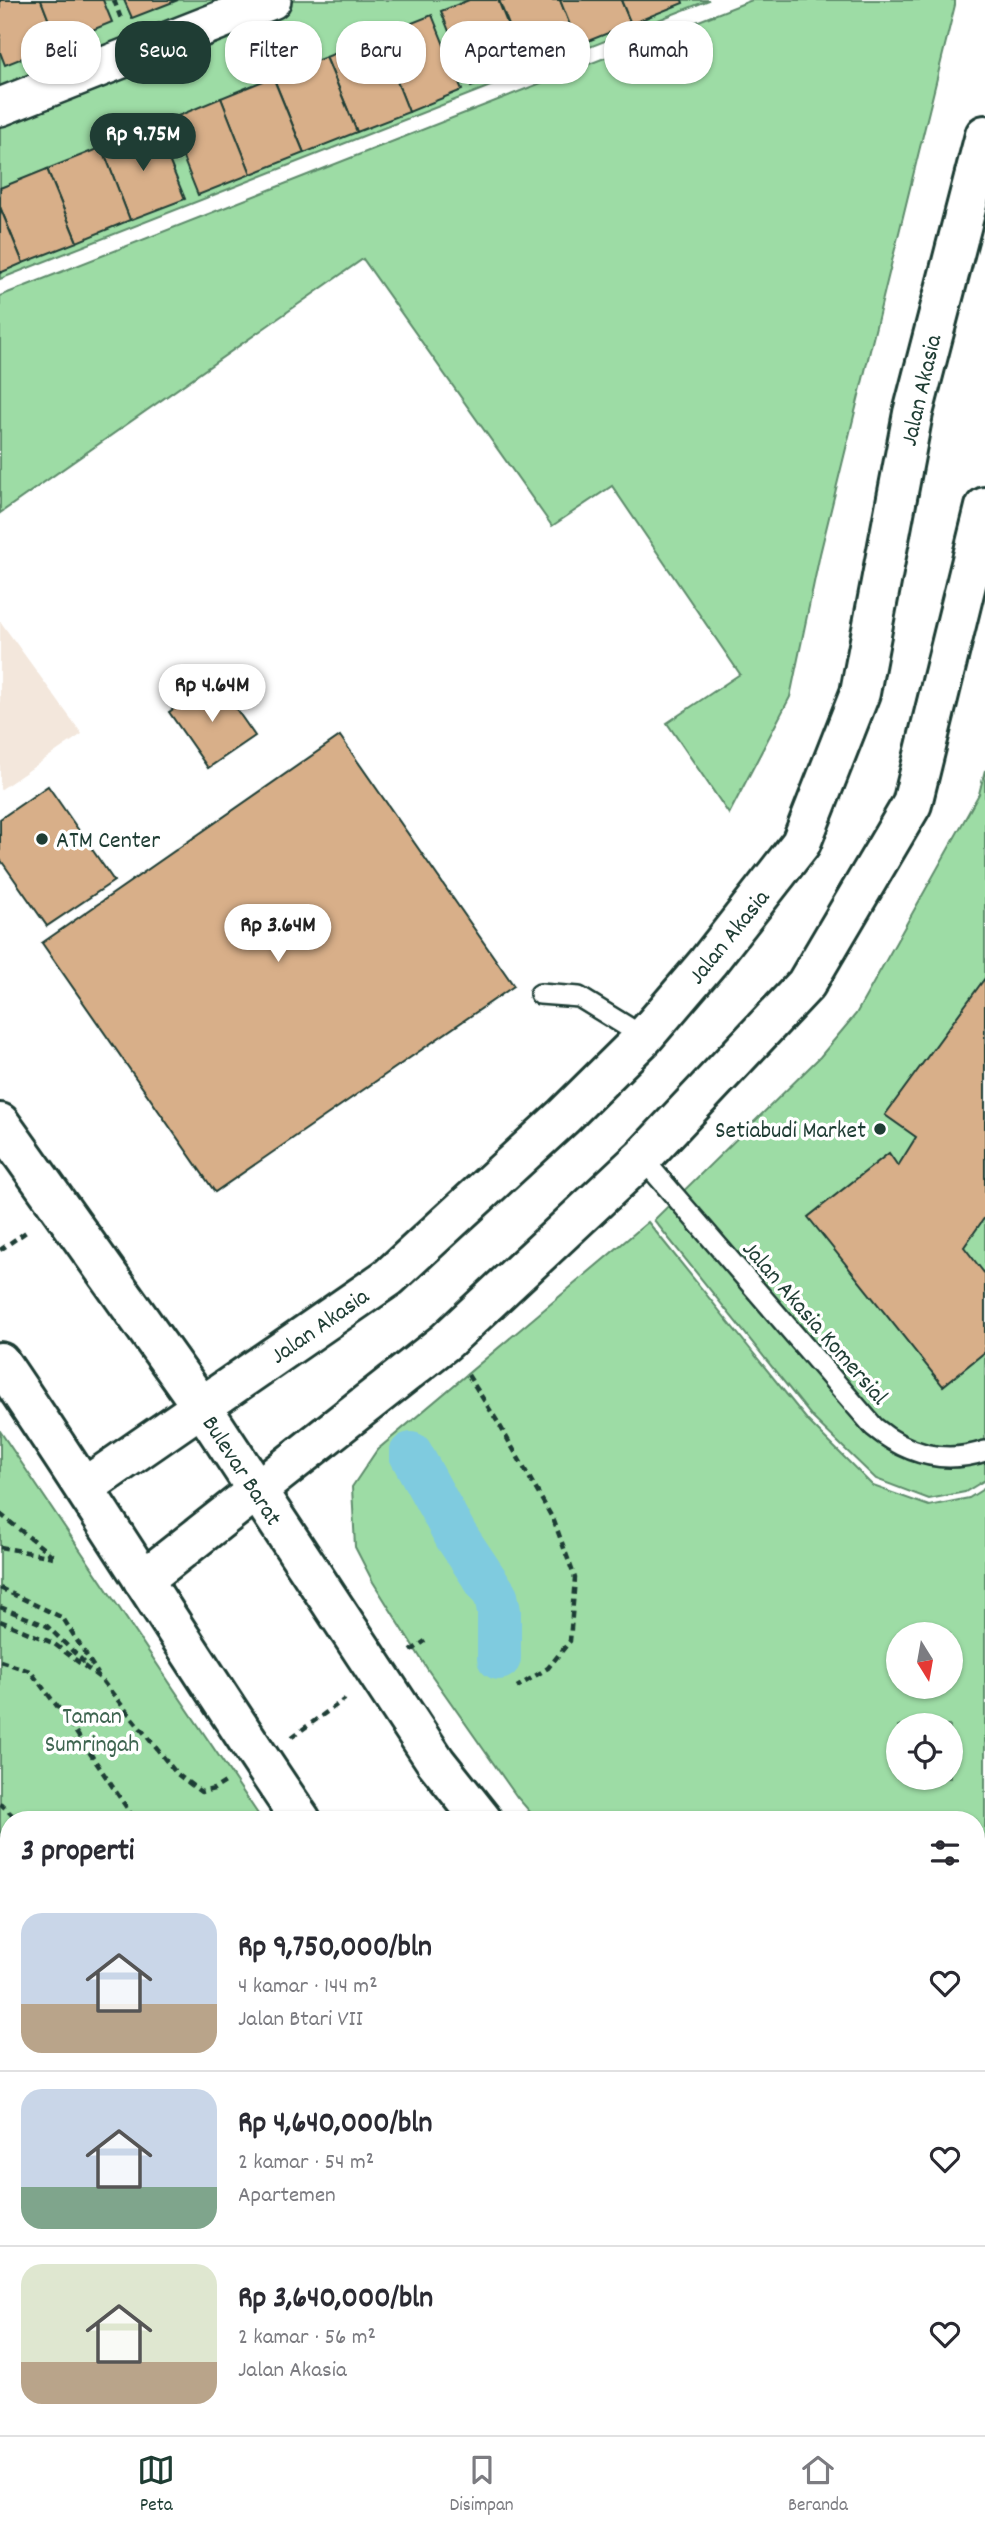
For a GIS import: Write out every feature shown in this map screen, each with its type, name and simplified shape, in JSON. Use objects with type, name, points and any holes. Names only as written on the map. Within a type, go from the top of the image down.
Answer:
[{"type":"street","points":[[0,107],[272,0]]},
{"type":"street","name":"Jalan Akasia","points":[[85,1487],[388,1277],[564,1116],[644,1037],[708,962],[801,843],[860,693],[913,412],[985,135]]},
{"type":"street","points":[[143,1580],[445,1342],[642,1158],[806,984],[912,804],[985,507]]},
{"type":"street","name":"Bulevar Barat","points":[[0,1123],[202,1407],[436,1762],[475,1811]]},
{"type":"street","points":[[0,1362],[85,1487],[295,1811]]},
{"type":"lane","points":[[540,995],[579,997],[644,1037]]},
{"type":"lane","name":"Jalan Akasia Komersial","points":[[642,1158],[874,1427],[900,1446],[931,1457],[952,1458],[985,1451]]},
{"type":"path","points":[[465,1371],[499,1424],[554,1521],[575,1578],[570,1641],[548,1668],[517,1687]]},
{"type":"path","points":[[0,1514],[54,1557],[0,1548]]},
{"type":"path","points":[[0,1588],[63,1618],[100,1678]]},
{"type":"path","points":[[0,1607],[47,1626],[100,1678],[177,1774],[201,1792],[214,1789],[260,1760],[425,1641]]},
{"type":"path","points":[[0,1621],[53,1643],[100,1678]]},
{"type":"path","points":[[0,1661],[30,1671],[67,1719],[129,1811]]},
{"type":"shaded area","points":[[0,621],[82,734],[0,790]]},
{"type":"green space","points":[[0,0],[709,0],[656,21],[604,21],[604,41],[590,47],[590,21],[440,21],[440,84],[496,84],[0,279]]},
{"type":"green space","points":[[752,0],[955,0],[820,554],[790,697],[729,814],[667,723],[740,674],[612,486],[552,526],[363,259],[0,513],[0,296],[539,84],[590,84],[590,64],[604,58],[604,84],[713,84],[713,21],[699,21]]},
{"type":"green space","name":"Setiabudi Market","points":[[985,770],[985,1480],[965,1492],[929,1499],[876,1479],[813,1418],[654,1220],[820,1057],[856,1014],[979,794]]},
{"type":"green space","points":[[648,1222],[808,1421],[873,1486],[929,1506],[969,1498],[985,1488],[985,1811],[529,1811],[428,1670],[373,1582],[355,1547],[352,1487],[377,1450]]},
{"type":"green space","name":"Taman Sumringah","points":[[0,1431],[256,1811],[0,1811]]},
{"type":"building","points":[[0,0],[41,0],[49,21],[21,21],[21,59],[5,65],[0,52]]},
{"type":"building","points":[[41,0],[103,0],[112,22],[101,26],[101,21],[49,21]]},
{"type":"building","points":[[124,0],[178,0],[132,18]]},
{"type":"building","points":[[469,0],[498,0],[506,21],[445,21],[441,11]]},
{"type":"building","points":[[499,0],[560,0],[568,21],[507,21]]},
{"type":"building","points":[[560,0],[621,0],[630,21],[604,21],[604,35],[590,40],[590,21],[568,21]]},
{"type":"building","points":[[621,0],[682,0],[683,3],[638,21],[630,21]]},
{"type":"building","points":[[432,15],[440,35],[440,84],[460,84],[462,90],[409,112],[398,84],[426,84],[426,21],[417,21]]},
{"type":"building","points":[[336,53],[336,81],[326,57]]},
{"type":"building","points":[[326,57],[357,132],[304,153],[276,84],[322,84],[322,59]]},
{"type":"building","points":[[256,84],[276,84],[304,153],[251,174],[221,98]]},
{"type":"building","points":[[337,84],[398,84],[409,112],[357,132]]},
{"type":"building","points":[[221,98],[251,174],[198,195],[168,120]]},
{"type":"building","points":[[155,126],[185,199],[130,220],[102,147]]},
{"type":"building","points":[[102,147],[130,220],[77,242],[47,169]]},
{"type":"building","points":[[47,169],[77,242],[23,263],[0,207],[0,188]]},
{"type":"building","points":[[0,207],[23,263],[0,273]]},
{"type":"building","points":[[216,680],[255,736],[208,768],[169,712]]},
{"type":"building","points":[[340,736],[514,986],[215,1192],[42,943]]},
{"type":"building","name":"ATM Center","points":[[48,786],[114,881],[47,926],[0,859],[0,819]]},
{"type":"building","points":[[985,978],[985,1217],[964,1247],[985,1274],[985,1352],[943,1386],[808,1217],[889,1153],[898,1166],[916,1137],[885,1115]]},
{"type":"waterway","points":[[411,1454],[456,1536],[496,1596],[499,1611],[499,1658]]},
{"type":"place","name":"ATM Center","points":[[42,839]]},
{"type":"place","name":"Setiabudi Market","points":[[880,1129]]}]
